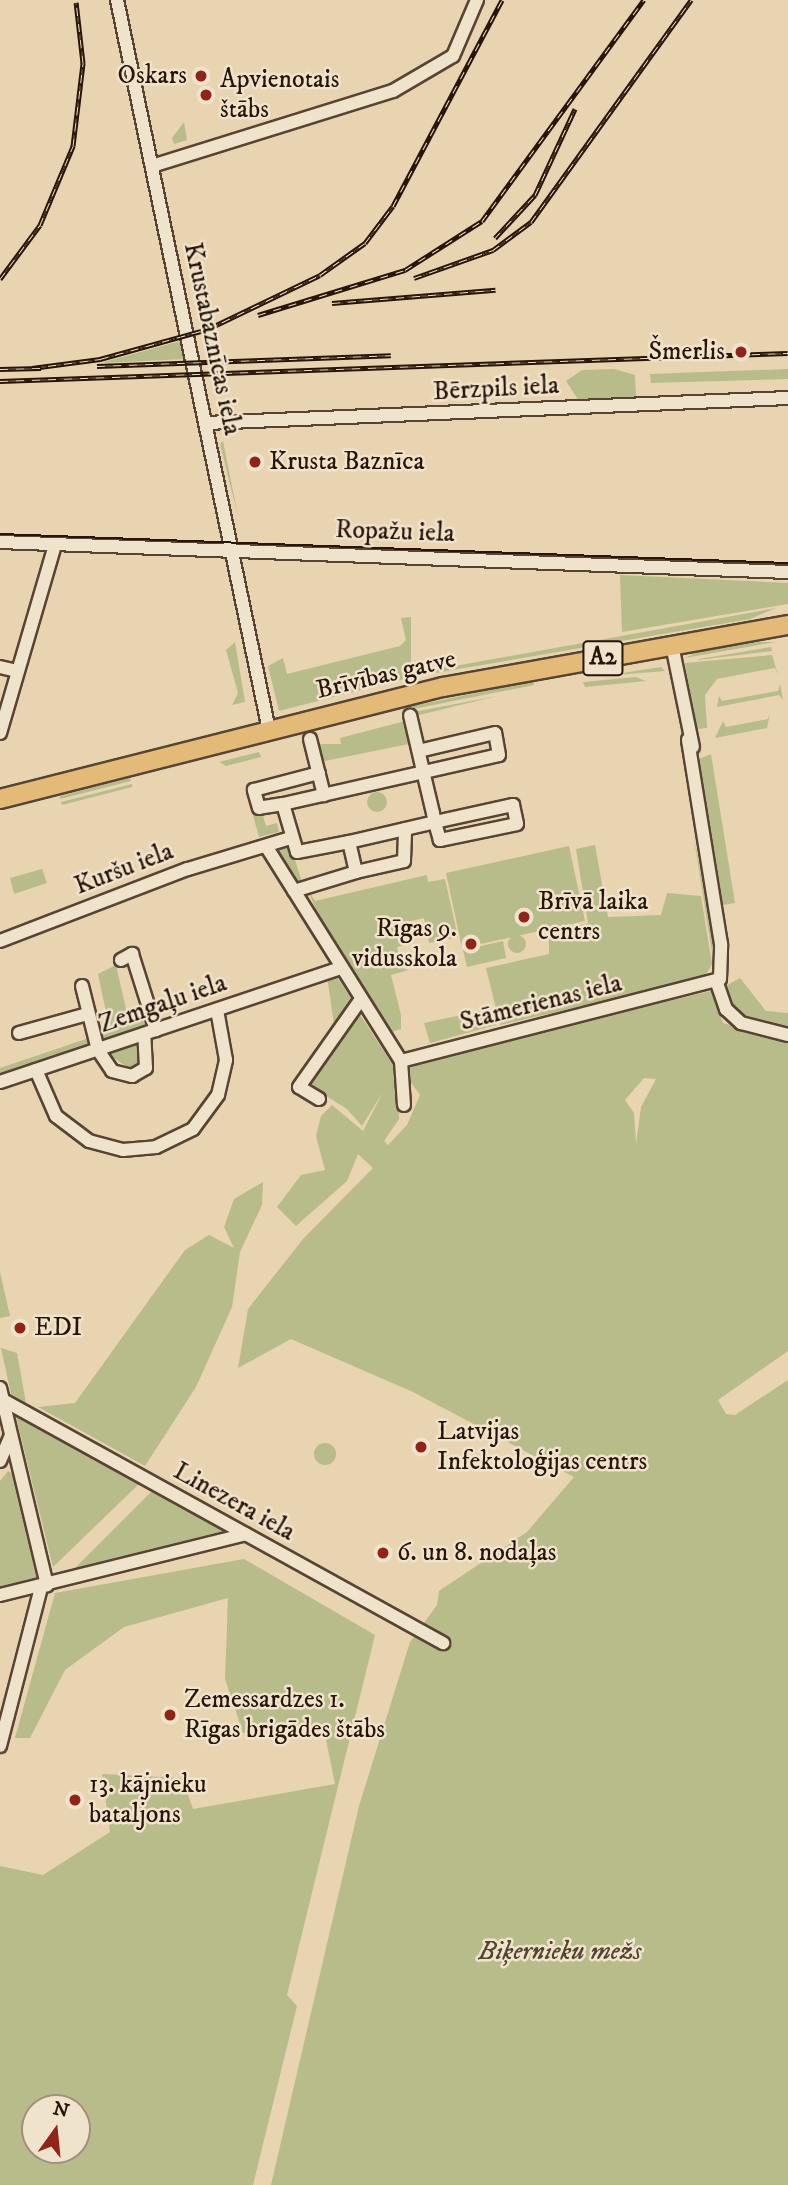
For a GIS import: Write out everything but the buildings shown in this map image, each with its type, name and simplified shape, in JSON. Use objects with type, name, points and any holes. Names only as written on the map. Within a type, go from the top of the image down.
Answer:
[{"type":"highway","name":"Brīvības gatve","points":[[0,799],[443,687],[788,625]]},
{"type":"street","name":"Krustabaznīcas iela","points":[[117,0],[269,730]]},
{"type":"street","points":[[152,166],[393,91],[453,56],[477,0]]},
{"type":"street","name":"Bērzpils iela","points":[[206,423],[788,397]]},
{"type":"street","name":"Ropažu iela","points":[[0,542],[788,572]]},
{"type":"street","points":[[0,733],[55,545]]},
{"type":"street","points":[[672,645],[721,944],[723,967],[717,983],[726,1009],[741,1023],[788,1035]]},
{"type":"street","points":[[0,667],[18,671]]},
{"type":"street","points":[[283,804],[296,852],[349,842],[435,822],[513,805],[517,824],[440,840],[435,822],[410,715]]},
{"type":"street","points":[[319,773],[254,789],[259,807],[283,804],[499,755],[495,733],[418,751]]},
{"type":"street","points":[[310,738],[324,795]]},
{"type":"street","points":[[294,891],[404,861],[404,829]]},
{"type":"street","name":"Kuršu iela","points":[[0,941],[188,869],[291,838]]},
{"type":"street","points":[[349,842],[356,872]]},
{"type":"street","points":[[266,846],[401,1061],[404,1105]]},
{"type":"street","points":[[82,986],[98,1050],[112,1071],[132,1076],[149,1060],[150,1032],[132,954],[121,960]]},
{"type":"street","name":"Zemgaļu iela","points":[[0,1083],[341,968]]},
{"type":"street","name":"Stāmerienas iela","points":[[401,1061],[717,983]]},
{"type":"street","points":[[319,1099],[299,1087],[361,999]]},
{"type":"street","points":[[37,1070],[56,1116],[89,1141],[123,1150],[156,1147],[193,1129],[218,1095],[226,1060],[217,1010]]},
{"type":"street","points":[[19,1033],[87,1014]]},
{"type":"street","points":[[0,1746],[44,1586],[2,1394]]},
{"type":"street","name":"Linezera iela","points":[[2,1394],[443,1643]]},
{"type":"street","points":[[0,1461],[10,1437]]},
{"type":"street","points":[[0,1595],[246,1534]]},
{"type":"green space","points":[[184,122],[187,140],[174,144],[172,138]]},
{"type":"green space","points":[[180,341],[184,359],[104,362]]},
{"type":"green space","points":[[614,369],[635,375],[636,398],[579,401],[566,381],[582,370]]},
{"type":"green space","points":[[788,369],[788,379],[651,383],[650,374]]},
{"type":"green space","points":[[223,441],[238,516],[220,444]]},
{"type":"green space","points":[[620,575],[788,583],[788,604],[622,632]]},
{"type":"green space","points":[[776,608],[750,619],[412,677],[279,711],[268,666],[283,658],[287,674],[400,646],[406,640],[401,618],[411,617],[411,674]]},
{"type":"green space","points":[[235,642],[245,702],[232,705],[238,693],[226,650]]},
{"type":"green space","points":[[758,642],[775,642],[685,658],[697,652]]},
{"type":"green space","points":[[771,647],[772,651],[698,660],[699,659]]},
{"type":"green space","points":[[772,655],[778,675],[775,668],[717,679],[705,695],[707,728],[696,729],[685,663]]},
{"type":"green space","points":[[661,667],[665,671],[603,676]]},
{"type":"green space","points":[[636,677],[646,681],[585,687],[583,682]]},
{"type":"green space","points":[[533,681],[534,685],[413,709],[413,706]]},
{"type":"green space","points":[[780,684],[783,700],[779,695],[717,707],[719,696],[722,701],[778,691]]},
{"type":"green space","points":[[497,696],[415,716],[414,712]]},
{"type":"green space","points":[[770,713],[767,728],[715,738],[723,721],[726,727],[768,719]]},
{"type":"green space","points":[[409,720],[414,743],[320,762],[315,744],[341,744],[340,738]]},
{"type":"green space","points":[[259,752],[261,757],[226,766],[219,762]]},
{"type":"green space","points":[[711,754],[735,903],[723,905],[699,759]]},
{"type":"green space","points":[[130,778],[131,781],[60,799],[60,796]]},
{"type":"green space","points":[[132,784],[132,787],[62,805],[61,802]]},
{"type":"green space","points":[[373,792],[381,792],[387,802],[381,812],[373,812],[367,806],[367,798]]},
{"type":"green space","points":[[262,812],[266,826],[277,823],[279,832],[259,837],[253,815]]},
{"type":"green space","points":[[693,832],[717,959],[716,974],[713,959]]},
{"type":"green space","points":[[289,841],[302,882],[295,884],[274,852]]},
{"type":"green space","points":[[595,845],[608,917],[661,915],[667,893],[701,896],[712,964],[704,978],[500,1025],[486,968],[549,954],[549,933],[588,923],[576,849]]},
{"type":"green space","points":[[569,846],[585,921],[462,948],[446,873]]},
{"type":"green space","points":[[42,869],[47,883],[14,894],[10,878]]},
{"type":"green space","points":[[427,875],[428,882],[445,879],[458,937],[429,943],[424,918],[406,922],[411,943],[397,947],[401,968],[409,970],[391,975],[401,1015],[401,1029],[392,1032],[321,922],[307,888],[315,901]]},
{"type":"green space","points":[[517,935],[523,938],[526,944],[523,950],[517,953],[511,950],[508,944],[511,938]]},
{"type":"green space","points":[[503,941],[506,958],[467,967],[463,950]]},
{"type":"green space","points":[[116,965],[129,1022],[142,1021],[140,1009],[146,1008],[148,1027],[101,1043],[98,1033],[110,1031],[98,974]]},
{"type":"green space","points":[[334,972],[352,1000],[334,1025],[327,976]]},
{"type":"green space","points":[[740,978],[766,1011],[788,1013],[788,1032],[732,1010],[724,987]]},
{"type":"green space","name":"Biķernieku mežs","points":[[711,991],[723,1023],[788,1041],[788,1351],[718,1400],[726,1414],[735,1415],[788,1380],[788,2185],[271,2185],[359,1806],[410,1642],[437,1605],[439,1591],[527,1532],[574,1477],[413,1392],[291,1339],[238,1368],[248,1309],[303,1239],[373,1168],[358,1154],[347,1181],[296,1226],[277,1207],[301,1175],[325,1170],[316,1136],[321,1116],[332,1105],[363,1131],[383,1092],[362,1126],[347,1109],[307,1084],[355,1007],[397,1071],[399,1119],[384,1141],[388,1145],[407,1125],[420,1095],[407,1077],[412,1062]],"holes":[[[644,1078],[656,1079],[641,1107],[636,1144],[634,1113],[625,1100]]]},
{"type":"green space","points":[[490,1009],[496,1025],[430,1043],[424,1023]]},
{"type":"green space","points":[[89,1038],[89,1047],[0,1077],[0,1068]]},
{"type":"green space","points":[[142,1039],[148,1059],[133,1071],[104,1051]]},
{"type":"green space","points":[[263,1182],[262,1205],[240,1252],[232,1307],[196,1387],[145,1466],[38,1407],[75,1403],[185,1250],[209,1235],[234,1248],[224,1227],[234,1199]]},
{"type":"green space","points":[[0,1272],[10,1316],[0,1318]]},
{"type":"green space","points":[[1,1348],[17,1353],[26,1403],[11,1394]]},
{"type":"green space","points":[[19,1412],[140,1483],[53,1567],[15,1413]]},
{"type":"green space","points":[[325,1443],[335,1450],[336,1454],[329,1464],[325,1465],[315,1458],[314,1454],[321,1444]]},
{"type":"green space","points":[[8,1471],[15,1475],[38,1584],[0,1590],[0,1481]]},
{"type":"green space","points":[[153,1490],[224,1531],[74,1569]]},
{"type":"green space","points":[[244,1559],[375,1635],[287,1995],[297,2006],[253,2185],[0,2185],[0,1866],[43,1875],[110,1832],[102,1774],[182,1778],[193,1809],[335,1784],[323,1725],[243,1733],[225,1679],[228,1598],[124,1627],[65,1670],[30,1738],[15,1738],[55,1593]]},
{"type":"tram line","points":[[0,534],[788,563]]},
{"type":"railway","points":[[32,368],[100,359],[208,329],[320,275],[365,243],[393,206],[502,0]]},
{"type":"railway","points":[[258,315],[405,270],[482,221],[644,0]]},
{"type":"railway","points":[[414,278],[493,250],[531,222],[691,0]]},
{"type":"railway","points":[[0,279],[40,225],[73,146],[83,63],[76,2]]},
{"type":"railway","points":[[495,238],[535,195],[575,109]]},
{"type":"railway","points":[[332,303],[495,290]]},
{"type":"railway","points":[[0,381],[788,353]]},
{"type":"railway","points":[[97,366],[391,355]]},
{"type":"railway","points":[[0,369],[41,368]]},
{"type":"place","name":"Oskars","points":[[201,76]]},
{"type":"place","name":"Apvienotais štābs","points":[[206,95]]},
{"type":"place","name":"Šmerlis","points":[[741,352]]},
{"type":"place","name":"Krusta Baznīca","points":[[255,462]]},
{"type":"place","name":"Brīvā laika centrs","points":[[524,917]]},
{"type":"place","name":"Rīgas 9. vidusskola","points":[[471,944]]},
{"type":"place","name":"EDI","points":[[20,1328]]},
{"type":"place","name":"Latvijas Infektoloģijas centrs","points":[[421,1447]]},
{"type":"place","name":"6. un 8. nodaļas","points":[[383,1553]]},
{"type":"place","name":"Zemessardzes 1. Rīgas brigādes štābs","points":[[170,1715]]},
{"type":"place","name":"13. kājnieku bataljons","points":[[75,1800]]}]
